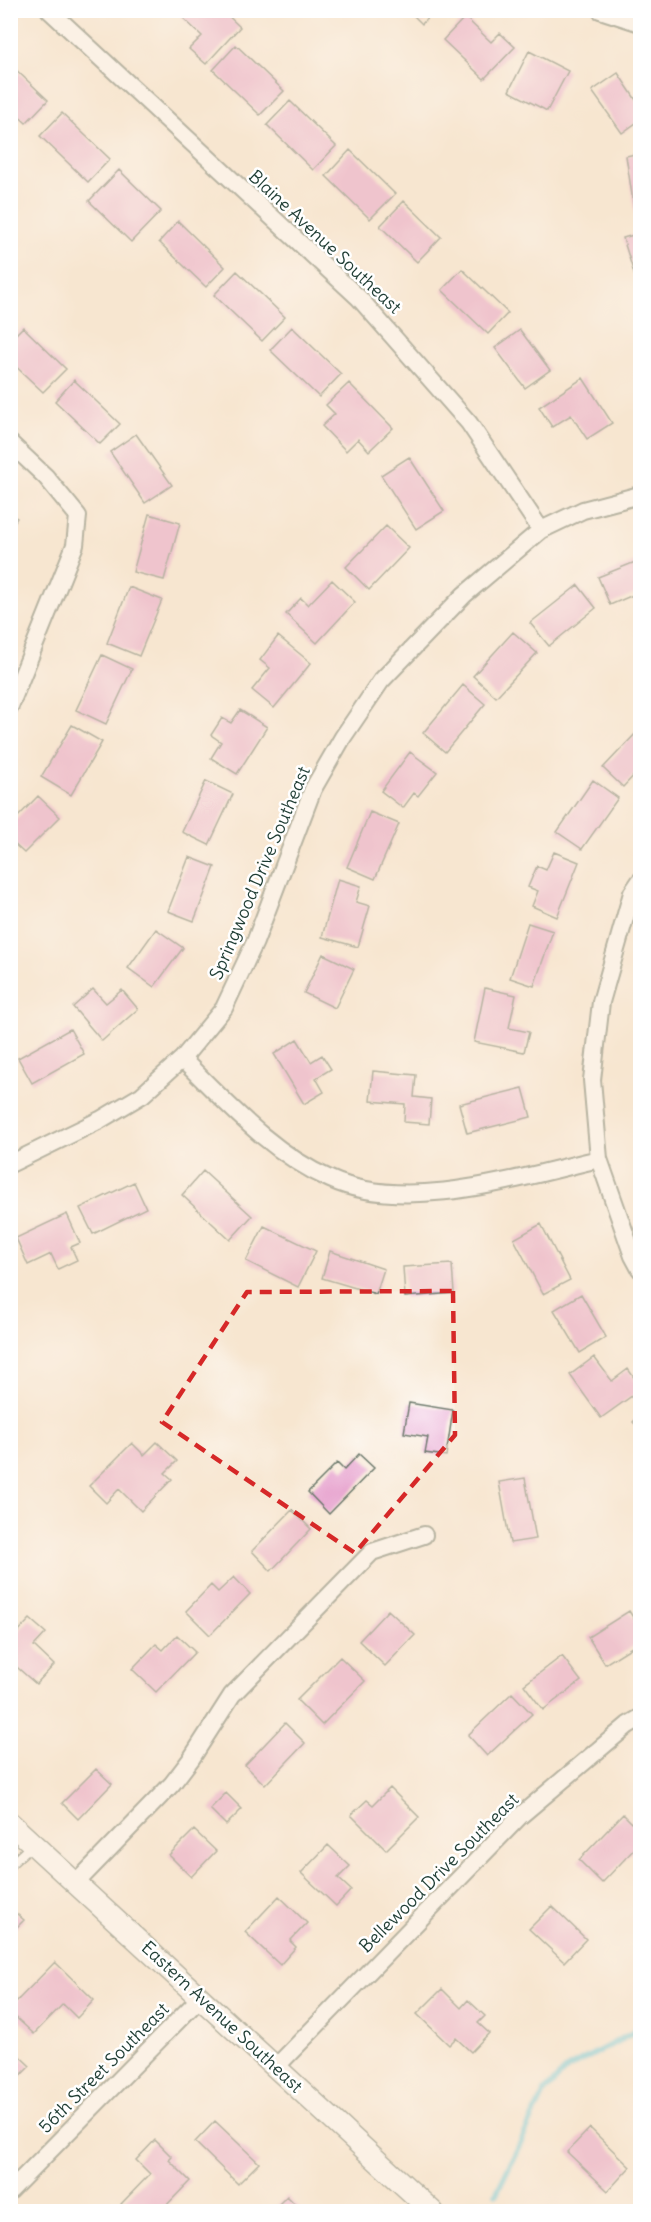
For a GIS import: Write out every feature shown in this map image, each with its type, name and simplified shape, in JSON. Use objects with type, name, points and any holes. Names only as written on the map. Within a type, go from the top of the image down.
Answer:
[{"type":"street","name":"Blaine Avenue Southeast","points":[[50,10],[359,298],[469,423],[541,530]]},
{"type":"street","points":[[600,10],[640,23]]},
{"type":"street","points":[[10,443],[46,477],[78,516],[75,545],[10,706]]},
{"type":"street","name":"Springwood Drive Southeast","points":[[10,1164],[100,1120],[142,1095],[182,1059],[224,1008],[255,942],[313,789],[343,737],[381,681],[464,595],[541,530],[583,510],[640,495]]},
{"type":"street","points":[[640,881],[632,893],[601,1002],[592,1080],[599,1159],[633,1256],[640,1269]]},
{"type":"street","points":[[182,1059],[252,1128],[293,1158],[331,1180],[368,1191],[460,1191],[599,1159]]},
{"type":"street","points":[[75,1883],[171,1784],[191,1759],[232,1695],[372,1552],[424,1535]]},
{"type":"street","name":"Bellewood Drive Southeast","points":[[276,2067],[520,1816],[628,1725],[640,1718]]},
{"type":"street","name":"Eastern Avenue Southeast","points":[[10,1823],[433,2211]]},
{"type":"street","name":"56th Street Southeast","points":[[10,2191],[200,1998]]},
{"type":"lane","points":[[10,1865],[33,1844]]},
{"type":"highlighted area","points":[[453,1291],[455,1435],[355,1553],[162,1422],[247,1292]]},
{"type":"building","points":[[186,10],[222,10],[240,27],[206,64],[189,49],[202,36],[181,16]]},
{"type":"building","points":[[408,10],[435,10],[422,24]]},
{"type":"building","points":[[465,17],[491,42],[500,33],[515,47],[484,79],[443,40]]},
{"type":"building","points":[[236,45],[284,91],[260,115],[213,70]]},
{"type":"building","points":[[529,51],[568,71],[547,111],[509,91]]},
{"type":"building","points":[[12,66],[48,100],[26,123],[10,108]]},
{"type":"building","points":[[618,73],[640,106],[640,120],[622,133],[592,91]]},
{"type":"building","points":[[290,101],[336,146],[313,170],[267,125]]},
{"type":"building","points":[[62,113],[110,159],[88,182],[40,136]]},
{"type":"building","points":[[350,150],[395,194],[370,219],[326,176]]},
{"type":"building","points":[[640,153],[640,220],[636,221],[626,156]]},
{"type":"building","points":[[119,170],[161,211],[131,242],[89,201]]},
{"type":"building","points":[[404,201],[441,237],[417,262],[380,226]]},
{"type":"building","points":[[178,221],[225,267],[206,287],[159,242]]},
{"type":"building","points":[[640,233],[640,293],[623,238]]},
{"type":"building","points":[[462,269],[508,313],[488,334],[442,290]]},
{"type":"building","points":[[237,271],[285,317],[262,341],[214,295]]},
{"type":"building","points":[[23,327],[66,369],[43,392],[10,361],[10,340]]},
{"type":"building","points":[[292,327],[341,374],[319,397],[270,350]]},
{"type":"building","points":[[520,330],[550,370],[525,388],[495,348]]},
{"type":"building","points":[[583,378],[612,423],[587,439],[571,415],[552,427],[539,407]]},
{"type":"building","points":[[74,380],[120,424],[100,444],[55,401]]},
{"type":"building","points":[[349,383],[393,428],[369,451],[358,439],[346,451],[322,426],[335,414],[326,405]]},
{"type":"building","points":[[136,434],[172,485],[145,503],[110,452]]},
{"type":"building","points":[[409,457],[444,511],[416,529],[381,475]]},
{"type":"building","points":[[10,514],[17,518],[10,529]]},
{"type":"building","points":[[149,514],[180,523],[164,580],[133,572]]},
{"type":"building","points":[[386,526],[409,548],[369,590],[346,567]]},
{"type":"building","points":[[640,560],[640,592],[610,605],[598,577]]},
{"type":"building","points":[[332,580],[355,602],[317,643],[286,614],[301,598],[308,605]]},
{"type":"building","points":[[578,585],[596,608],[549,646],[530,623]]},
{"type":"building","points":[[129,587],[162,600],[139,656],[107,643]]},
{"type":"building","points":[[513,632],[537,653],[496,697],[473,676]]},
{"type":"building","points":[[278,636],[311,663],[274,708],[252,690],[270,668],[260,660]]},
{"type":"building","points":[[102,655],[132,669],[106,724],[76,710]]},
{"type":"building","points":[[463,685],[485,704],[445,752],[423,733]]},
{"type":"building","points":[[240,710],[267,727],[237,774],[211,758],[221,742],[211,735],[222,718],[231,723]]},
{"type":"building","points":[[72,725],[102,742],[71,795],[41,777]]},
{"type":"building","points":[[640,729],[640,769],[623,787],[603,768]]},
{"type":"building","points":[[410,752],[437,772],[418,796],[414,793],[403,808],[381,791]]},
{"type":"building","points":[[593,780],[618,798],[582,849],[557,832]]},
{"type":"building","points":[[206,781],[233,794],[209,845],[182,832]]},
{"type":"building","points":[[38,796],[60,817],[24,853],[10,840],[10,825]]},
{"type":"building","points":[[370,812],[399,824],[375,879],[347,867]]},
{"type":"building","points":[[554,852],[579,862],[557,917],[532,906],[538,891],[528,887],[537,866],[546,870]]},
{"type":"building","points":[[189,857],[215,867],[194,921],[168,911]]},
{"type":"building","points":[[338,879],[361,886],[356,902],[370,906],[358,947],[322,937]]},
{"type":"building","points":[[528,923],[553,931],[534,986],[510,978]]},
{"type":"building","points":[[156,929],[183,948],[154,987],[128,968]]},
{"type":"building","points":[[323,954],[354,969],[335,1008],[304,993]]},
{"type":"building","points":[[485,988],[516,995],[509,1028],[529,1032],[524,1052],[474,1042]]},
{"type":"building","points":[[93,989],[106,1003],[122,990],[138,1009],[102,1041],[73,1007]]},
{"type":"building","points":[[70,1029],[84,1054],[32,1083],[18,1058]]},
{"type":"building","points":[[297,1039],[311,1062],[322,1055],[331,1069],[316,1078],[324,1092],[304,1104],[274,1054]]},
{"type":"building","points":[[373,1071],[416,1075],[414,1097],[431,1099],[429,1124],[404,1122],[405,1104],[370,1101]]},
{"type":"building","points":[[523,1088],[531,1117],[467,1133],[459,1104]]},
{"type":"building","points":[[203,1171],[252,1216],[230,1240],[182,1195]]},
{"type":"building","points":[[134,1182],[146,1208],[93,1234],[80,1208]]},
{"type":"building","points":[[67,1214],[80,1243],[71,1247],[77,1260],[58,1269],[51,1254],[28,1265],[16,1238]]},
{"type":"building","points":[[541,1224],[570,1280],[543,1294],[514,1239]]},
{"type":"building","points":[[264,1226],[316,1251],[298,1287],[246,1261]]},
{"type":"building","points":[[330,1251],[384,1269],[376,1294],[322,1278]]},
{"type":"building","points":[[452,1264],[454,1293],[405,1297],[403,1267]]},
{"type":"building","points":[[581,1294],[606,1337],[580,1353],[554,1310]]},
{"type":"building","points":[[594,1357],[612,1381],[628,1369],[640,1386],[640,1390],[601,1418],[570,1375]]},
{"type":"building","points":[[409,1403],[453,1410],[446,1456],[425,1453],[428,1437],[404,1433]]},
{"type":"building","points":[[640,1415],[640,1429],[633,1422]]},
{"type":"building","points":[[157,1442],[177,1461],[165,1473],[172,1479],[141,1511],[119,1489],[106,1503],[89,1486],[132,1443],[144,1455]]},
{"type":"building","points":[[359,1454],[374,1468],[329,1514],[308,1492],[337,1463],[344,1470]]},
{"type":"building","points":[[525,1478],[536,1539],[510,1543],[499,1482]]},
{"type":"building","points":[[292,1510],[311,1529],[271,1571],[252,1551]]},
{"type":"building","points":[[234,1577],[250,1594],[210,1635],[186,1611],[211,1585],[218,1592]]},
{"type":"building","points":[[388,1610],[415,1635],[385,1666],[359,1641]]},
{"type":"building","points":[[629,1611],[640,1628],[640,1642],[605,1664],[588,1637]]},
{"type":"building","points":[[30,1619],[46,1633],[34,1646],[54,1665],[36,1684],[10,1661],[10,1640]]},
{"type":"building","points":[[177,1635],[195,1652],[156,1692],[132,1669],[156,1644],[163,1650]]},
{"type":"building","points":[[562,1656],[581,1681],[543,1710],[524,1685]]},
{"type":"building","points":[[340,1657],[365,1681],[322,1725],[297,1700]]},
{"type":"building","points":[[512,1693],[532,1714],[487,1756],[468,1735]]},
{"type":"building","points":[[285,1723],[305,1743],[265,1785],[245,1765]]},
{"type":"building","points":[[96,1769],[112,1784],[78,1819],[62,1803]]},
{"type":"building","points":[[390,1788],[419,1817],[386,1850],[351,1815],[367,1800],[373,1805]]},
{"type":"building","points":[[226,1793],[242,1809],[226,1825],[210,1809]]},
{"type":"building","points":[[623,1814],[640,1831],[640,1843],[602,1883],[579,1860]]},
{"type":"building","points":[[194,1830],[216,1851],[191,1877],[169,1855]]},
{"type":"building","points":[[328,1845],[350,1866],[338,1878],[351,1890],[336,1906],[301,1873]]},
{"type":"building","points":[[279,1896],[307,1923],[290,1941],[296,1947],[280,1965],[245,1932]]},
{"type":"building","points":[[552,1906],[586,1939],[564,1962],[529,1929]]},
{"type":"building","points":[[10,1908],[24,1920],[10,1934]]},
{"type":"building","points":[[55,1962],[94,2000],[77,2018],[63,2004],[34,2034],[10,2012],[10,2008]]},
{"type":"building","points":[[442,1989],[461,2008],[468,2000],[485,2016],[478,2023],[489,2033],[471,2052],[456,2038],[449,2045],[417,2014]]},
{"type":"building","points":[[10,2047],[30,2066],[12,2084],[10,2082]]},
{"type":"building","points":[[215,2121],[259,2163],[238,2184],[195,2142]]},
{"type":"building","points":[[590,2128],[630,2167],[608,2191],[567,2152]]},
{"type":"building","points":[[155,2140],[172,2157],[169,2160],[190,2181],[160,2212],[129,2212],[121,2204],[150,2174],[136,2160]]},
{"type":"building","points":[[287,2196],[303,2212],[271,2212]]},
{"type":"waterway","points":[[496,2194],[545,2091],[568,2068],[640,2029]]}]
